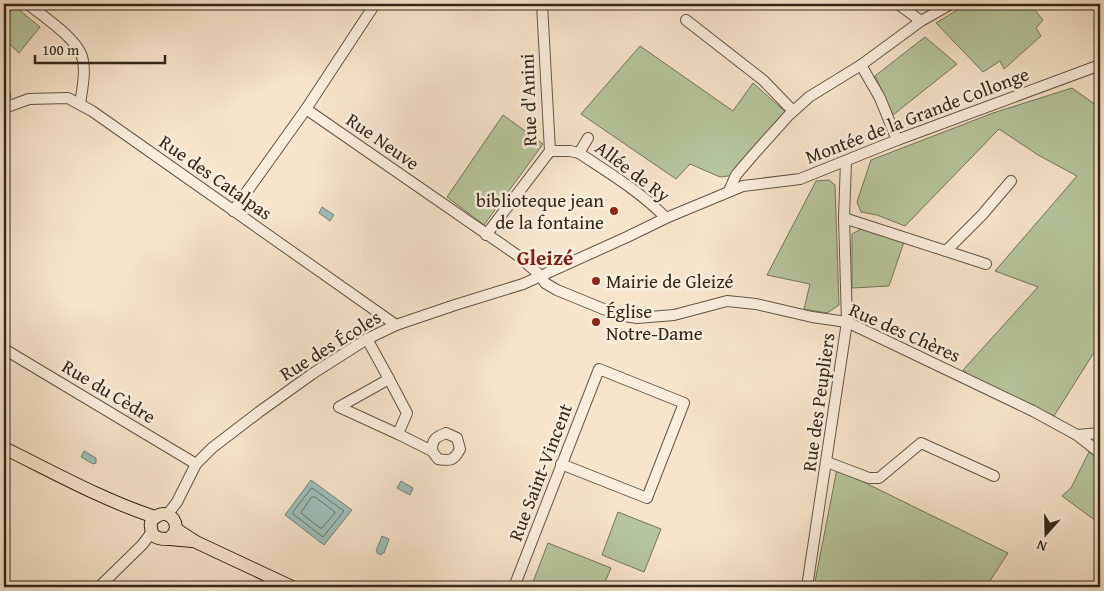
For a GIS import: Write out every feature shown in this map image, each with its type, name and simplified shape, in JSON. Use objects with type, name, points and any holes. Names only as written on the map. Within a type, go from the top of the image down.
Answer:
[{"type":"main road","points":[[4,448],[138,512],[163,527],[292,587]]},
{"type":"street","points":[[28,4],[72,41],[82,56],[84,78],[80,104]]},
{"type":"street","points":[[232,211],[306,109],[375,4]]},
{"type":"street","name":"Rue d'Anini","points":[[486,235],[550,152],[542,4]]},
{"type":"street","points":[[898,4],[921,22]]},
{"type":"street","points":[[666,218],[729,192],[736,175],[793,111],[809,98],[861,65],[921,22],[951,4]]},
{"type":"street","points":[[686,20],[763,80],[793,111]]},
{"type":"street","points":[[861,65],[880,98],[897,140]]},
{"type":"street","name":"Montée de la Grande Collonge","points":[[729,192],[744,186],[800,179],[897,140],[1100,65]]},
{"type":"street","name":"Rue des Catalpas","points":[[4,108],[29,99],[68,98],[80,104],[396,325]]},
{"type":"street","name":"Rue Neuve","points":[[306,109],[517,255],[541,276]]},
{"type":"street","points":[[579,152],[588,138]]},
{"type":"street","name":"Allée de Ry","points":[[550,152],[579,152],[638,190],[666,218]]},
{"type":"street","name":"Rue des Peupliers","points":[[807,587],[848,322],[844,218],[846,161]]},
{"type":"street","points":[[946,251],[982,215],[1010,181]]},
{"type":"street","name":"Rue des Écoles","points":[[163,527],[196,464],[212,448],[312,374],[367,339],[396,325],[456,304],[523,284],[666,218]]},
{"type":"street","points":[[844,218],[986,264]]},
{"type":"street","name":"Rue des Chères","points":[[541,276],[546,283],[557,290],[618,316],[637,318],[674,315],[728,301],[756,304],[812,317],[848,322],[1033,411],[1078,435],[1100,453]]},
{"type":"street","points":[[367,339],[407,413],[398,434]]},
{"type":"street","name":"Rue du Cèdre","points":[[4,349],[196,464]]},
{"type":"street","name":"Rue Saint-Vincent","points":[[514,587],[561,464],[599,369],[684,403],[647,498],[561,464]]},
{"type":"street","points":[[389,380],[339,407],[432,451]]},
{"type":"street","points":[[1078,435],[1100,433]]},
{"type":"street","points":[[827,462],[869,478],[879,478],[921,443],[994,476]]},
{"type":"street","points":[[99,587],[163,527]]},
{"type":"green space","points":[[4,4],[12,4],[40,27],[19,53],[4,39]]},
{"type":"green space","points":[[967,4],[1030,4],[1043,20],[1036,28],[1041,36],[1004,69],[1000,61],[983,72],[936,23]]},
{"type":"green space","points":[[925,37],[957,64],[893,115],[875,76]]},
{"type":"green space","points":[[640,46],[733,111],[753,83],[789,115],[736,175],[720,177],[690,164],[676,179],[581,114]]},
{"type":"green space","points":[[4,72],[11,97],[4,101]]},
{"type":"green space","points":[[1072,88],[1100,108],[1100,358],[1093,354],[1054,416],[972,377],[963,370],[1038,287],[995,271],[1077,176],[1038,155],[999,129],[905,226],[877,215],[861,212],[857,202],[871,160],[993,113]]},
{"type":"green space","points":[[503,115],[543,144],[484,225],[447,197]]},
{"type":"green space","points":[[829,180],[835,185],[839,305],[827,313],[804,309],[810,284],[767,275],[816,181]]},
{"type":"green space","points":[[863,228],[904,242],[889,286],[852,288],[852,234]]},
{"type":"green space","points":[[1089,452],[1100,460],[1100,524],[1062,496],[1071,488]]},
{"type":"green space","points":[[837,469],[1008,553],[986,587],[814,587]]},
{"type":"green space","points":[[618,512],[661,529],[644,572],[602,555]]},
{"type":"green space","points":[[548,543],[611,568],[603,587],[531,587]]},
{"type":"water","points":[[322,207],[334,215],[330,221],[319,213]]},
{"type":"water","points":[[84,451],[96,458],[96,463],[93,464],[81,457]]},
{"type":"water","points":[[311,480],[352,510],[324,545],[285,515]]},
{"type":"water","points":[[401,481],[413,488],[410,495],[397,488]]},
{"type":"water","points":[[382,536],[389,539],[384,553],[381,555],[376,551]]},
{"type":"place","name":"biblioteque jean de la fontaine","points":[[614,211]]},
{"type":"place","name":"Mairie de Gleizé","points":[[596,281]]},
{"type":"place","name":"Église Notre-Dame","points":[[596,322]]},
{"type":"district","name":"Gleizé","points":[[545,257]]}]
